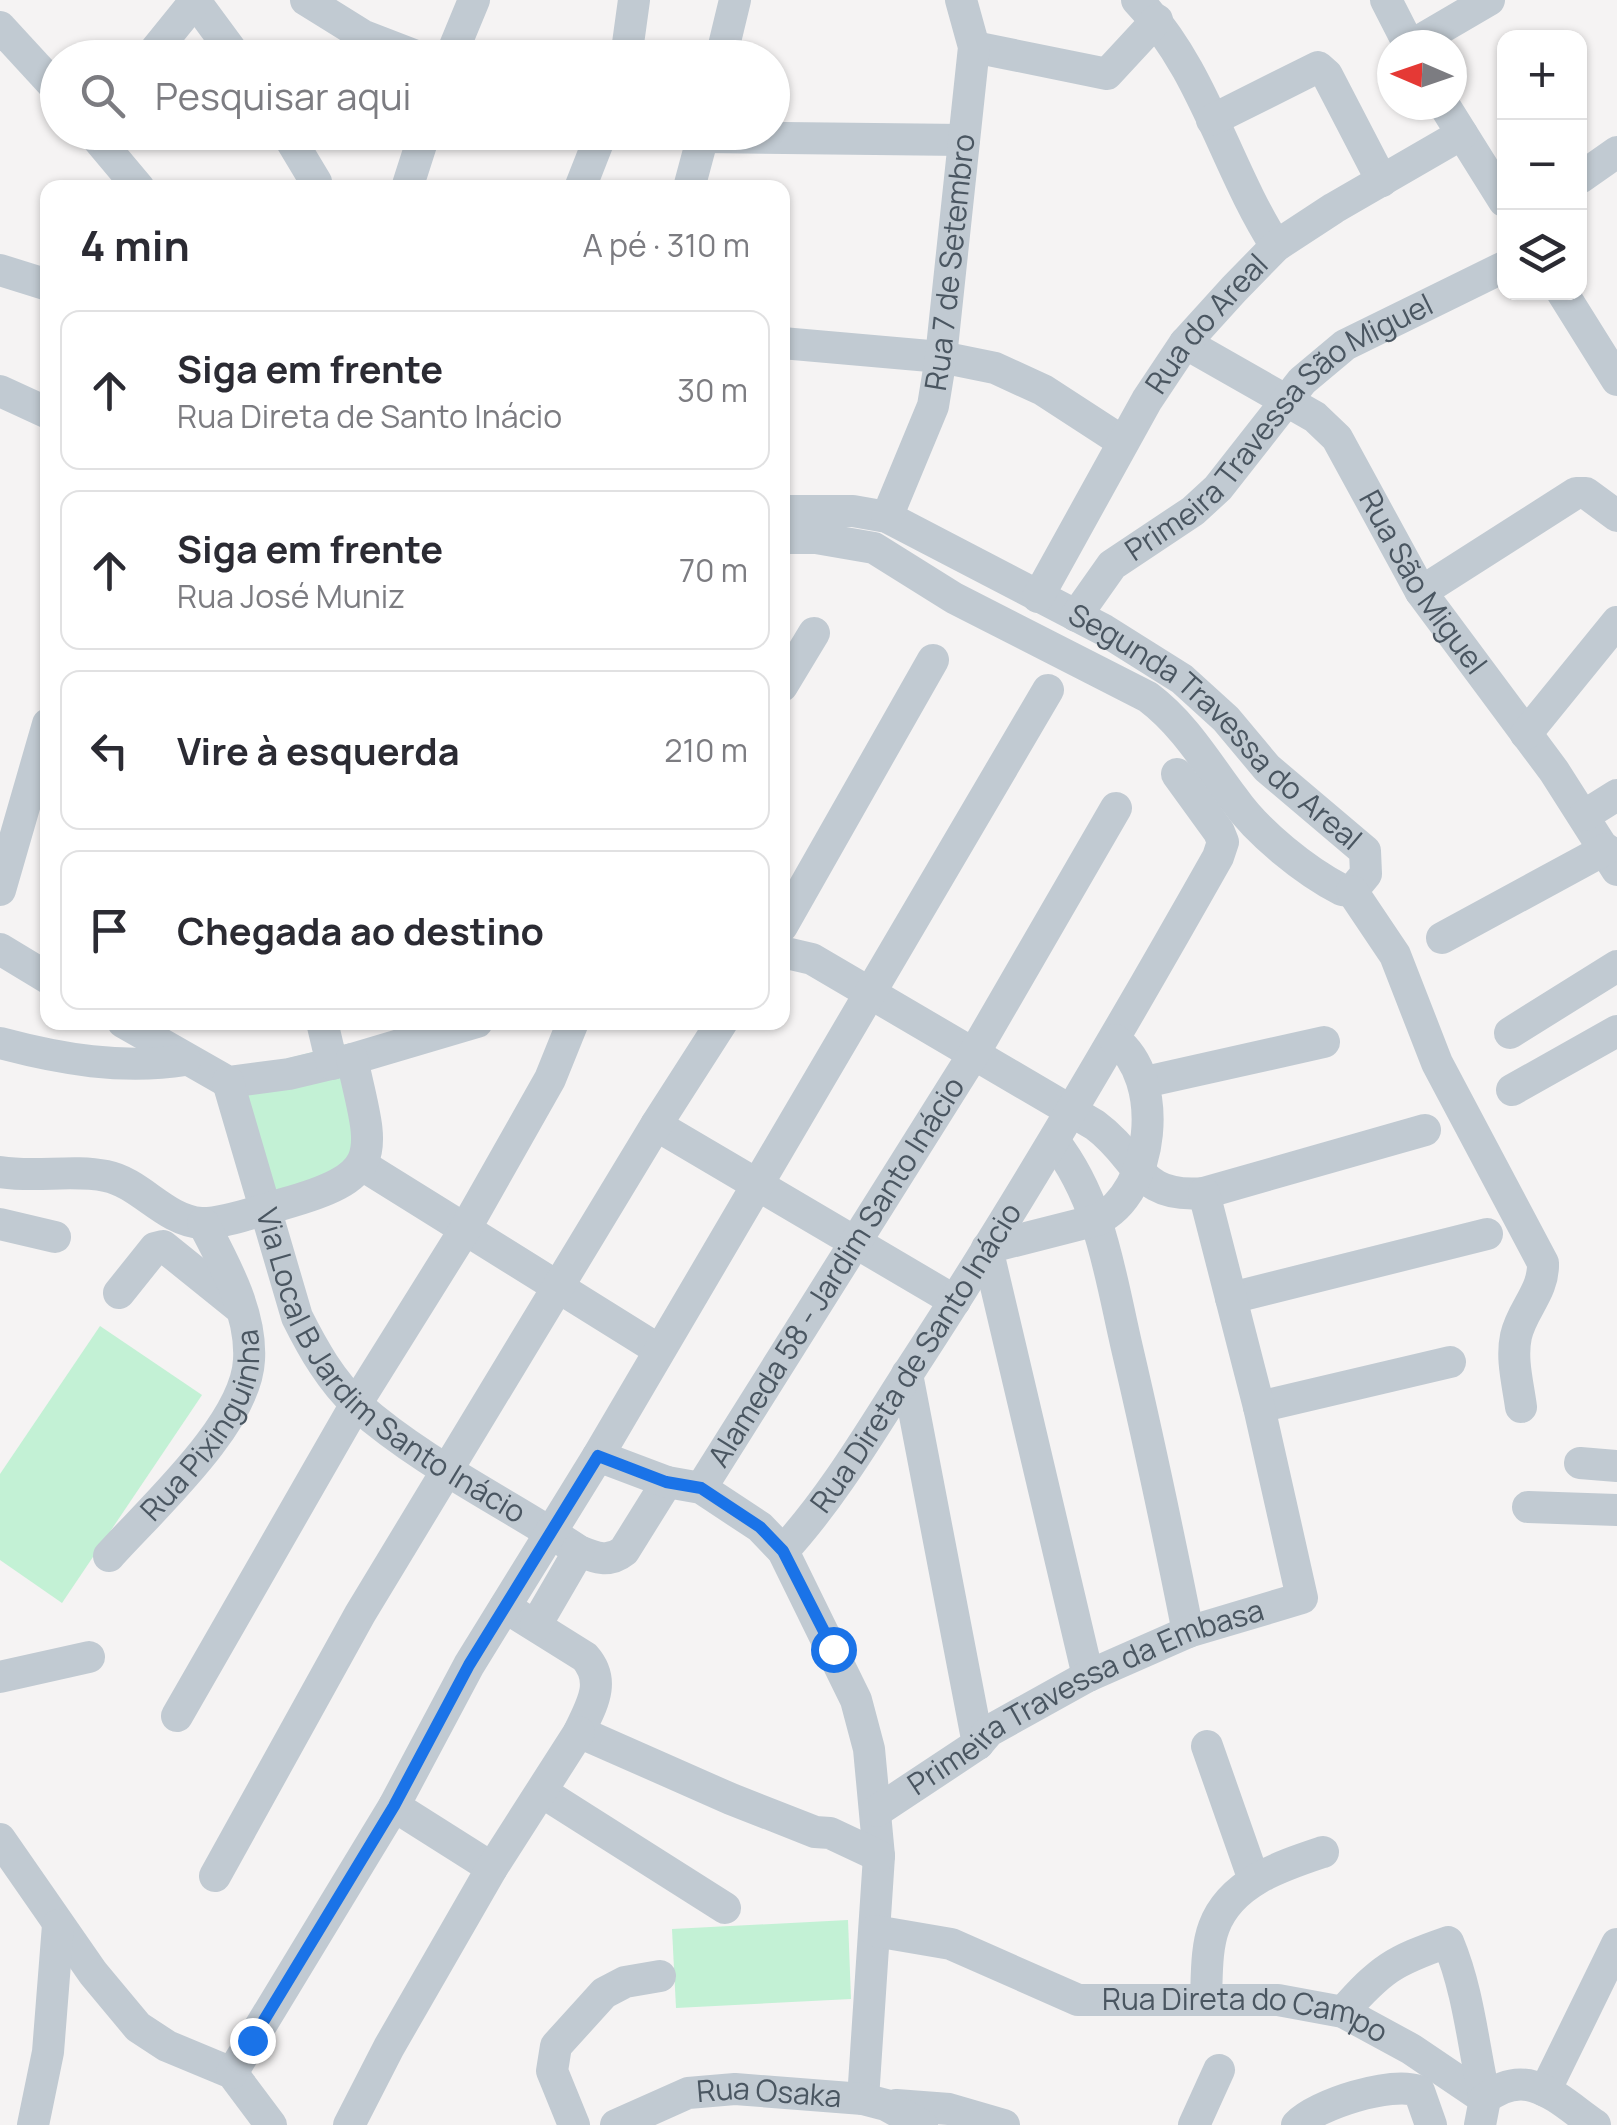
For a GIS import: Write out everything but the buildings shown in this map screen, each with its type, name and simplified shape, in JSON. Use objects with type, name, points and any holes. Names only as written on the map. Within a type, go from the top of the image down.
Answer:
[{"type":"street","points":[[306,0],[374,40]]},
{"type":"street","points":[[457,40],[474,0]]},
{"type":"street","points":[[628,40],[634,0]]},
{"type":"street","points":[[725,40],[734,0]]},
{"type":"street","name":"Rua 7 de Setembro","points":[[887,518],[933,406],[941,357],[974,47],[961,0]]},
{"type":"street","points":[[1386,0],[1403,30]]},
{"type":"street","points":[[1437,30],[1489,0]]},
{"type":"street","points":[[164,40],[196,1],[224,40]]},
{"type":"street","points":[[974,47],[1107,74],[1147,10],[1191,75],[1233,170],[1276,246]]},
{"type":"street","points":[[0,26],[40,70]]},
{"type":"street","points":[[1212,120],[1318,67],[1327,75],[1382,181]]},
{"type":"street","points":[[1453,120],[1497,190]]},
{"type":"street","name":"Rua do Areal","points":[[1038,598],[1123,442],[1185,343],[1276,246],[1462,134]]},
{"type":"street","points":[[790,137],[964,140]]},
{"type":"street","points":[[107,150],[132,180]]},
{"type":"street","points":[[297,150],[315,180]]},
{"type":"street","points":[[410,180],[419,150]]},
{"type":"street","points":[[583,180],[595,150]]},
{"type":"street","points":[[691,180],[700,150]]},
{"type":"street","points":[[1587,173],[1617,152]]},
{"type":"street","name":"Primeira Travessa São Miguel","points":[[1076,616],[1112,565],[1193,511],[1218,488],[1285,400],[1345,345],[1497,269]]},
{"type":"street","points":[[0,270],[40,282]]},
{"type":"street","points":[[1567,300],[1617,380]]},
{"type":"street","name":"Rua São Miguel","points":[[1185,343],[1315,417],[1337,438],[1421,592],[1585,815],[1611,860]]},
{"type":"street","points":[[790,344],[968,360],[1021,379],[1069,405],[1123,442]]},
{"type":"street","points":[[0,392],[40,410]]},
{"type":"street","points":[[1421,592],[1576,493],[1586,493],[1617,516]]},
{"type":"street","points":[[790,511],[853,511],[887,518]]},
{"type":"street","name":"Segunda Travessa do Areal","points":[[790,538],[816,538],[874,548],[954,598],[1148,696],[1171,714],[1193,740],[1254,824],[1336,887],[1352,891],[1366,874],[1365,850],[1267,768],[1226,719],[1190,685],[1076,616],[887,518]]},
{"type":"street","points":[[1526,734],[1617,622]]},
{"type":"street","points":[[790,673],[814,633]]},
{"type":"street","points":[[790,912],[933,660]]},
{"type":"street","points":[[232,2073],[394,1806],[469,1665],[598,1456],[1048,690]]},
{"type":"street","points":[[0,890],[40,752]]},
{"type":"street","name":"Rua Direta de Santo Inácio","points":[[783,1551],[832,1491],[955,1301],[1115,1040],[1222,849],[1219,832],[1177,774]]},
{"type":"street","points":[[1585,815],[1617,795]]},
{"type":"street","name":"Alameda 58 - Jardim Santo Inácio","points":[[701,1488],[973,1055],[1116,808]]},
{"type":"street","points":[[1442,938],[1611,860]]},
{"type":"street","points":[[1352,891],[1400,967],[1437,1062],[1543,1263],[1543,1280],[1516,1333],[1514,1356],[1520,1407]]},
{"type":"street","points":[[0,949],[40,973]]},
{"type":"street","points":[[790,954],[812,959],[1071,1111],[1112,1138],[1150,1184],[1164,1192],[1204,1193],[1426,1130]]},
{"type":"street","points":[[1510,1033],[1617,966]]},
{"type":"street","points":[[137,1030],[228,1082],[256,1080],[342,1061],[430,1030]]},
{"type":"street","points":[[0,1172],[113,1178],[178,1216],[203,1223],[328,1190],[349,1180],[362,1165],[367,1126],[326,1030]]},
{"type":"street","points":[[178,1716],[356,1404],[464,1231],[550,1079],[570,1030]]},
{"type":"street","points":[[215,1876],[360,1614],[717,1030]]},
{"type":"street","points":[[1512,1090],[1617,1031]]},
{"type":"street","points":[[1088,1676],[987,1248],[1097,1220],[1122,1202],[1138,1171],[1148,1104],[1145,1082],[1131,1052],[1115,1040]]},
{"type":"street","points":[[1145,1082],[1324,1042]]},
{"type":"street","points":[[0,1043],[110,1063],[185,1060]]},
{"type":"street","name":"Via Local B Jardim Santo Inácio","points":[[228,1082],[297,1316],[322,1361],[356,1404],[579,1552]]},
{"type":"street","points":[[656,1124],[955,1301]]},
{"type":"street","points":[[1054,1141],[1070,1162],[1097,1220],[1154,1462],[1188,1632]]},
{"type":"street","points":[[362,1165],[659,1350]]},
{"type":"street","points":[[1204,1193],[1259,1407],[1450,1362]]},
{"type":"street","name":"Rua Pixinguinha","points":[[109,1556],[216,1436],[234,1406],[250,1360],[240,1308],[224,1263],[203,1223]]},
{"type":"street","points":[[0,1224],[55,1237]]},
{"type":"street","points":[[1230,1298],[1487,1234]]},
{"type":"street","points":[[119,1293],[155,1248],[163,1246],[240,1308]]},
{"type":"street","points":[[908,1374],[978,1744]]},
{"type":"street","name":"Primeira Travessa da Embasa","points":[[876,1811],[978,1744],[988,1731],[1088,1676],[1188,1632],[1302,1598],[1259,1407]]},
{"type":"street","points":[[598,1456],[666,1482],[701,1488],[760,1527],[783,1551],[856,1700],[869,1750],[879,1856],[874,1931],[874,2102],[949,2110],[1004,2125]]},
{"type":"street","points":[[1580,1464],[1617,1466]]},
{"type":"street","points":[[536,1625],[579,1552],[609,1559],[624,1551],[666,1482]]},
{"type":"street","points":[[1528,1507],[1617,1510]]},
{"type":"street","points":[[349,2125],[389,2047],[492,1868],[579,1732],[597,1694],[594,1667],[585,1657],[505,1607]]},
{"type":"street","points":[[0,1677],[89,1657]]},
{"type":"street","points":[[579,1732],[731,1799],[879,1856]]},
{"type":"street","points":[[1206,1746],[1254,1880]]},
{"type":"street","points":[[542,1792],[725,1908]]},
{"type":"street","points":[[394,1806],[492,1868]]},
{"type":"street","points":[[0,1838],[58,1924],[138,2027],[167,2046],[232,2073],[271,2125]]},
{"type":"street","points":[[1206,1998],[1213,1928],[1230,1898],[1254,1880],[1322,1852]]},
{"type":"street","points":[[33,2125],[48,2052],[58,1924]]},
{"type":"street","name":"Rua Direta do Campo","points":[[874,1931],[951,1944],[1078,2000],[1278,2000],[1342,2012],[1411,2050],[1483,2112]]},
{"type":"street","points":[[1342,2012],[1374,1977],[1402,1958],[1448,1942],[1467,1998],[1483,2112]]},
{"type":"street","points":[[1545,2091],[1617,1944]]},
{"type":"street","points":[[574,2125],[552,2071],[556,2046],[604,1993],[625,1982],[660,1976]]},
{"type":"street","points":[[1194,2125],[1220,2070]]},
{"type":"street","points":[[1483,2112],[1508,2084],[1533,2084],[1596,2125]]},
{"type":"street","points":[[1297,2125],[1321,2109],[1401,2087],[1418,2091],[1431,2125]]},
{"type":"street","name":"Rua Osaka","points":[[616,2125],[671,2099],[704,2090],[735,2089],[874,2102],[922,2125]]},
{"type":"green space","points":[[344,1044],[356,1163],[260,1204],[231,1073]]},
{"type":"green space","points":[[100,1326],[202,1395],[62,1603],[0,1560],[0,1474]]},
{"type":"green space","points":[[848,1920],[851,1999],[676,2008],[672,1929]]},
{"type":"route","points":[[252,2040],[394,1806],[469,1665],[598,1456],[666,1482],[701,1488],[760,1527],[783,1551],[833,1649]]}]
